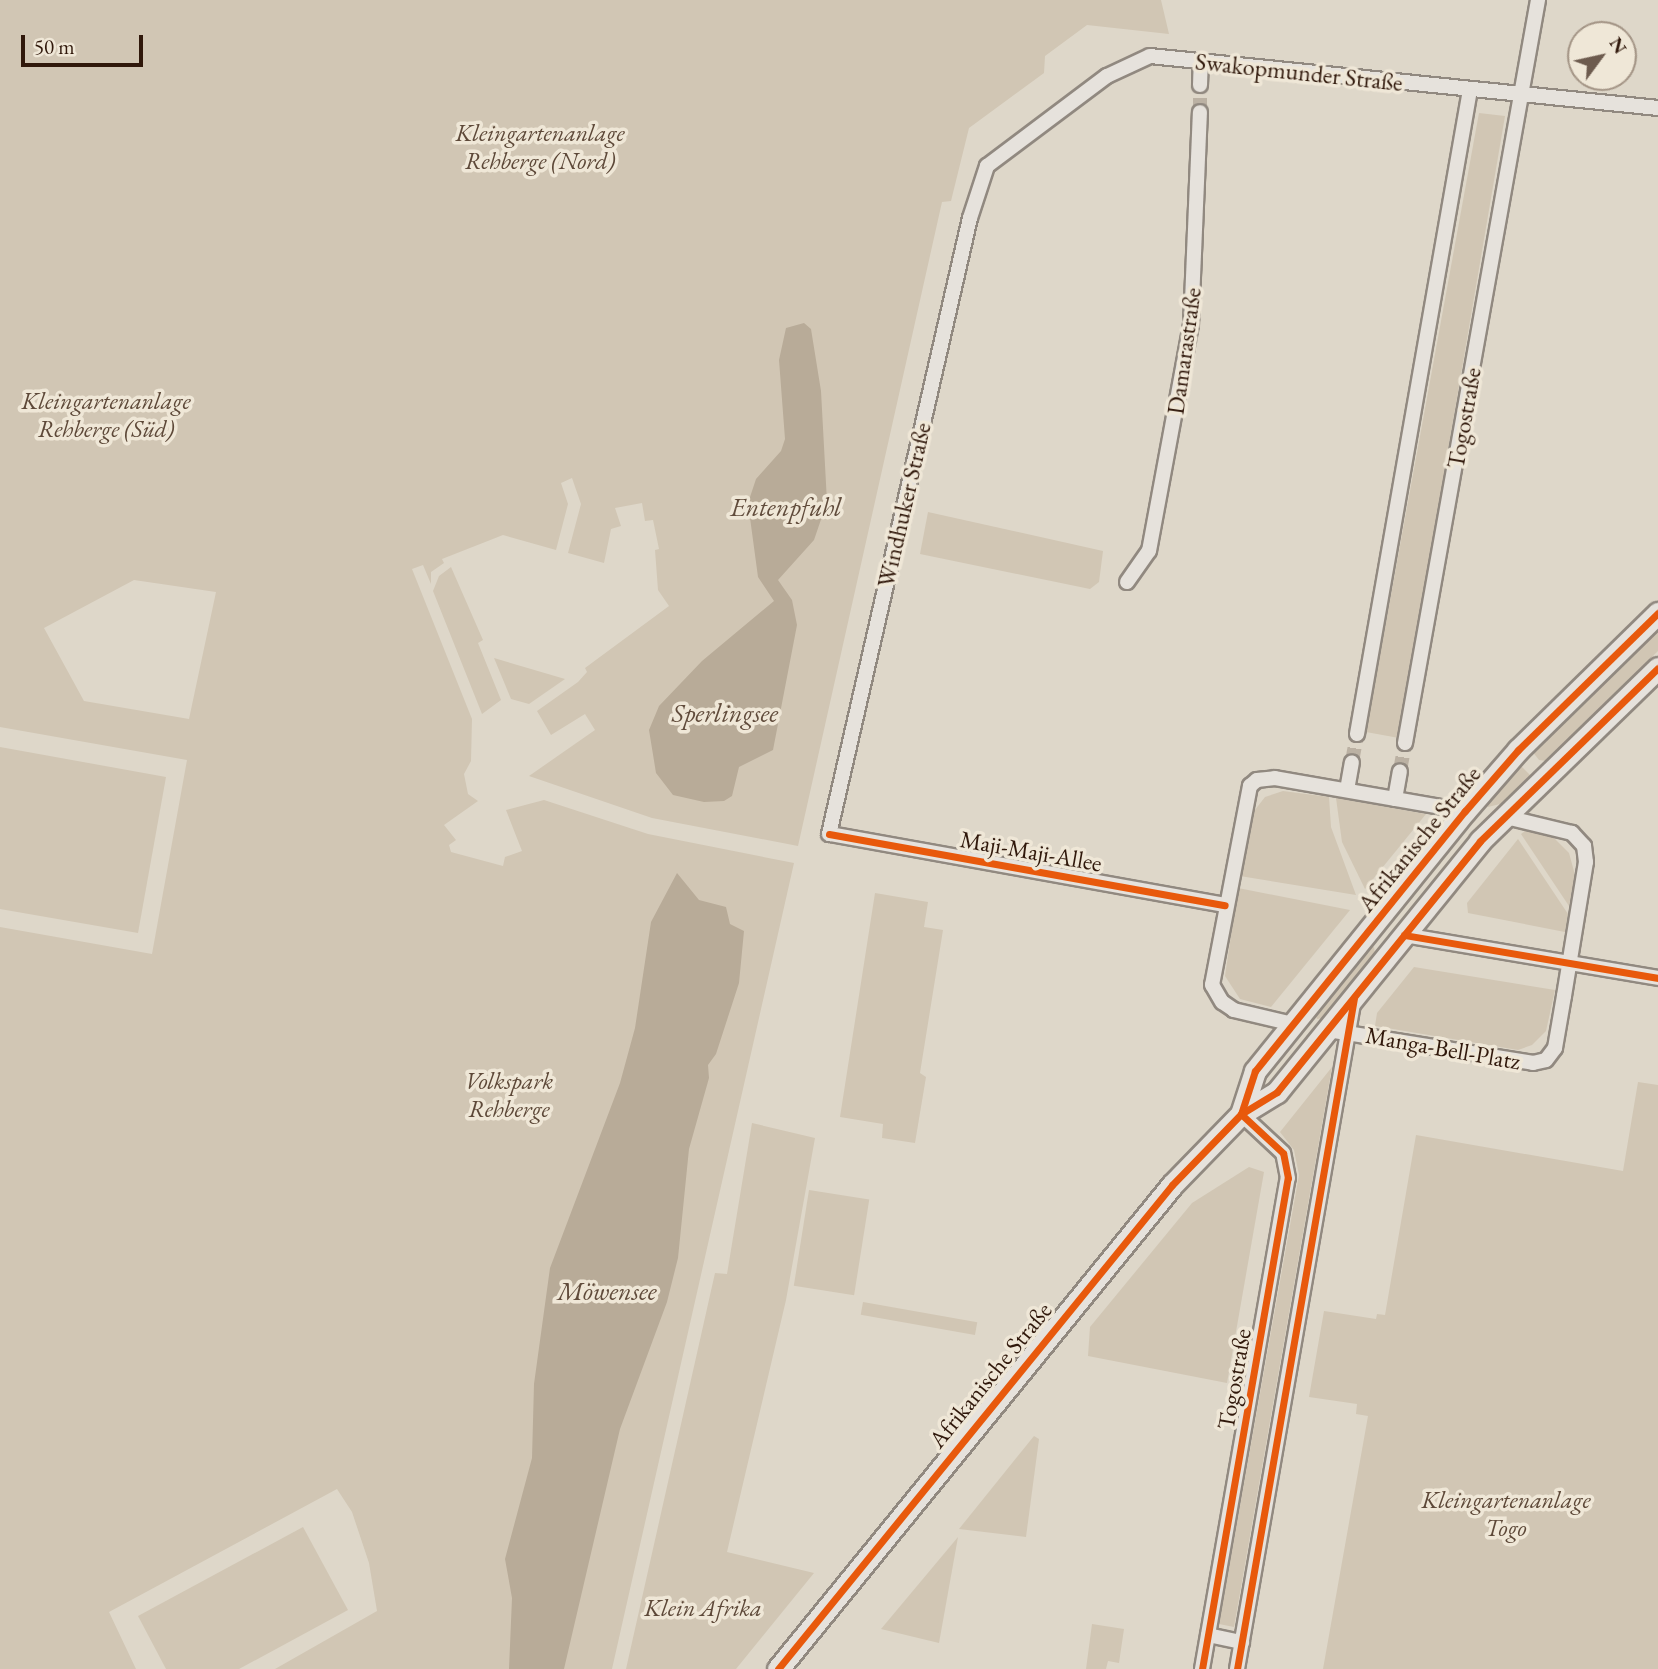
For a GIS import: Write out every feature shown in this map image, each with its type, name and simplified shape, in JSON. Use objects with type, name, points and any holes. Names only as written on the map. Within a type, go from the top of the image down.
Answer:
[{"type":"street","name":"Togostraße","points":[[1405,743],[1538,0]]},
{"type":"street","name":"Swakopmunder Straße","points":[[981,177],[996,155],[1126,64],[1150,56],[1658,108]]},
{"type":"street","points":[[1200,85],[1201,62]]},
{"type":"street","name":"Togostraße","points":[[1357,734],[1470,90]]},
{"type":"street","name":"Damarastraße","points":[[1127,582],[1149,551],[1191,325],[1200,112]]},
{"type":"street","name":"Windhuker Straße","points":[[829,834],[981,177]]},
{"type":"street","name":"Afrikanische Straße","points":[[1241,1114],[1255,1071],[1465,811],[1518,750],[1658,613]]},
{"type":"street","name":"Afrikanische Straße","points":[[778,1669],[1137,1224],[1241,1114],[1277,1092],[1480,841],[1658,668]]},
{"type":"street","points":[[1518,750],[1546,778]]},
{"type":"street","points":[[1347,790],[1352,762]]},
{"type":"street","points":[[1395,799],[1400,771]]},
{"type":"street","points":[[1328,1030],[1234,1010],[1215,994],[1212,985],[1225,905],[1250,786],[1257,780],[1275,778],[1465,811]]},
{"type":"street","name":"Afrikanische Straße","points":[[1465,811],[1506,817]]},
{"type":"street","name":"Manga-Bell-Platz","points":[[1328,1030],[1533,1063],[1546,1060],[1555,1048],[1584,846],[1572,833],[1506,817]]},
{"type":"street","name":"Maji-Maji-Allee","points":[[829,834],[1225,905]]},
{"type":"street","name":"Afrikanische Straße","points":[[1370,929],[1404,935]]},
{"type":"street","points":[[1404,935],[1658,978]]},
{"type":"street","points":[[1237,1669],[1354,998]]},
{"type":"street","name":"Togostraße","points":[[1202,1669],[1288,1178],[1283,1153],[1241,1114]]},
{"type":"street","points":[[1208,1635],[1242,1642]]},
{"type":"green space","name":"Volkspark Rehberge","points":[[0,0],[1161,0],[1169,34],[1087,25],[1045,56],[1044,73],[969,128],[951,201],[942,202],[798,846],[652,818],[529,776],[595,730],[585,714],[551,735],[537,711],[578,682],[587,672],[585,668],[669,606],[658,590],[655,550],[659,549],[653,520],[645,521],[642,503],[615,508],[621,526],[611,529],[604,563],[568,553],[581,504],[572,478],[561,483],[568,504],[556,550],[503,535],[442,559],[444,563],[431,572],[431,584],[423,565],[412,569],[472,719],[471,761],[464,774],[468,794],[478,801],[444,825],[456,840],[449,845],[451,852],[503,866],[505,857],[522,851],[506,810],[544,800],[648,834],[794,863],[612,1669],[275,1669],[377,1611],[369,1563],[352,1512],[337,1489],[109,1612],[136,1669],[0,1669],[0,927],[152,954],[187,760],[0,727]],"holes":[[[134,580],[216,592],[189,719],[84,701],[44,628]]]},
{"type":"green space","points":[[1479,113],[1505,116],[1399,738],[1366,732]]},
{"type":"green space","points":[[928,512],[1103,551],[1099,582],[1090,589],[920,554]]},
{"type":"green space","points":[[451,567],[483,640],[478,643],[501,700],[482,714],[433,591],[439,576]]},
{"type":"green space","points":[[1658,622],[1658,651],[1546,761],[1539,760],[1532,751]]},
{"type":"green space","points":[[494,658],[565,679],[529,704],[511,699]]},
{"type":"green space","points":[[0,747],[166,777],[138,933],[0,909]]},
{"type":"green space","points":[[1517,762],[1531,776],[1504,803],[1488,807],[1485,803]]},
{"type":"green space","points":[[1283,791],[1329,797],[1331,827],[1356,895],[1240,876],[1251,815],[1265,797]]},
{"type":"green space","points":[[1336,798],[1426,814],[1365,889],[1342,842]]},
{"type":"green space","points":[[1525,831],[1553,837],[1569,853],[1575,875],[1569,906],[1521,834]]},
{"type":"green space","points":[[1518,839],[1568,914],[1565,932],[1468,913],[1467,903]]},
{"type":"green space","points":[[1238,888],[1350,910],[1271,1007],[1240,999],[1225,976]]},
{"type":"green space","points":[[875,893],[928,902],[924,927],[943,930],[920,1073],[926,1077],[915,1143],[882,1138],[883,1124],[840,1117]]},
{"type":"green space","points":[[1374,947],[1375,954],[1323,1018],[1317,1019],[1315,1013],[1368,948]]},
{"type":"green space","points":[[1414,967],[1555,990],[1546,1031],[1532,1045],[1518,1050],[1375,1026],[1377,1013]]},
{"type":"green space","points":[[1332,1067],[1234,1627],[1219,1624],[1299,1175],[1294,1150],[1280,1132]]},
{"type":"green space","name":"Kleingartenanlage Togo","points":[[1638,1082],[1658,1085],[1658,1669],[1323,1669],[1368,1416],[1356,1414],[1357,1404],[1309,1397],[1324,1311],[1376,1319],[1377,1314],[1385,1315],[1416,1135],[1623,1171]]},
{"type":"green space","name":"Klein Afrika","points":[[752,1123],[815,1138],[786,1300],[727,1552],[814,1573],[736,1669],[626,1669],[715,1273],[727,1274]]},
{"type":"green space","points":[[1249,1167],[1264,1172],[1227,1383],[1088,1356],[1090,1327],[1192,1203]]},
{"type":"green space","points":[[809,1190],[869,1200],[854,1295],[794,1286]]},
{"type":"green space","points":[[863,1302],[977,1322],[975,1335],[861,1315]]},
{"type":"green space","points":[[1034,1436],[1039,1439],[1026,1537],[959,1529]]},
{"type":"green space","points":[[303,1527],[348,1610],[239,1669],[166,1669],[138,1616]]},
{"type":"green space","points":[[958,1537],[939,1643],[881,1629]]},
{"type":"green space","points":[[1092,1624],[1124,1629],[1119,1663],[1108,1661],[1106,1669],[1086,1669]]},
{"type":"water","points":[[804,323],[811,329],[821,391],[827,502],[814,540],[778,580],[792,600],[797,625],[773,750],[739,767],[732,796],[724,801],[704,802],[673,795],[656,773],[649,730],[659,706],[702,661],[774,601],[758,577],[748,503],[756,479],[781,451],[785,439],[779,360],[786,328]]},
{"type":"water","name":"Möwensee","points":[[677,873],[699,900],[726,907],[730,924],[744,931],[739,983],[716,1054],[708,1065],[709,1078],[689,1149],[678,1258],[667,1302],[620,1429],[564,1669],[509,1669],[512,1598],[505,1559],[532,1458],[534,1384],[550,1268],[620,1083],[635,1028],[651,922]]},
{"type":"tunnel","points":[[1200,85],[1200,112]]},
{"type":"tunnel","points":[[1352,762],[1357,734]]},
{"type":"tunnel","points":[[1400,771],[1405,743]]},
{"type":"cycle path","points":[[1241,1114],[1255,1071],[1465,811],[1518,750],[1658,613]]},
{"type":"cycle path","points":[[778,1669],[1172,1185],[1241,1114],[1277,1092],[1480,841],[1658,668]]},
{"type":"cycle path","points":[[829,834],[1225,905]]},
{"type":"cycle path","points":[[1404,935],[1658,978]]},
{"type":"cycle path","points":[[1237,1669],[1354,998]]},
{"type":"cycle path","points":[[1202,1669],[1288,1178],[1283,1153],[1241,1114]]},
{"type":"park label","name":"Kleingartenanlage Rehberge (Nord)","points":[[540,147]]},
{"type":"park label","name":"Kleingartenanlage Rehberge (Süd)","points":[[106,415]]},
{"type":"water label","name":"Entenpfuhl","points":[[786,508]]},
{"type":"water label","name":"Sperlingsee","points":[[725,714]]}]
